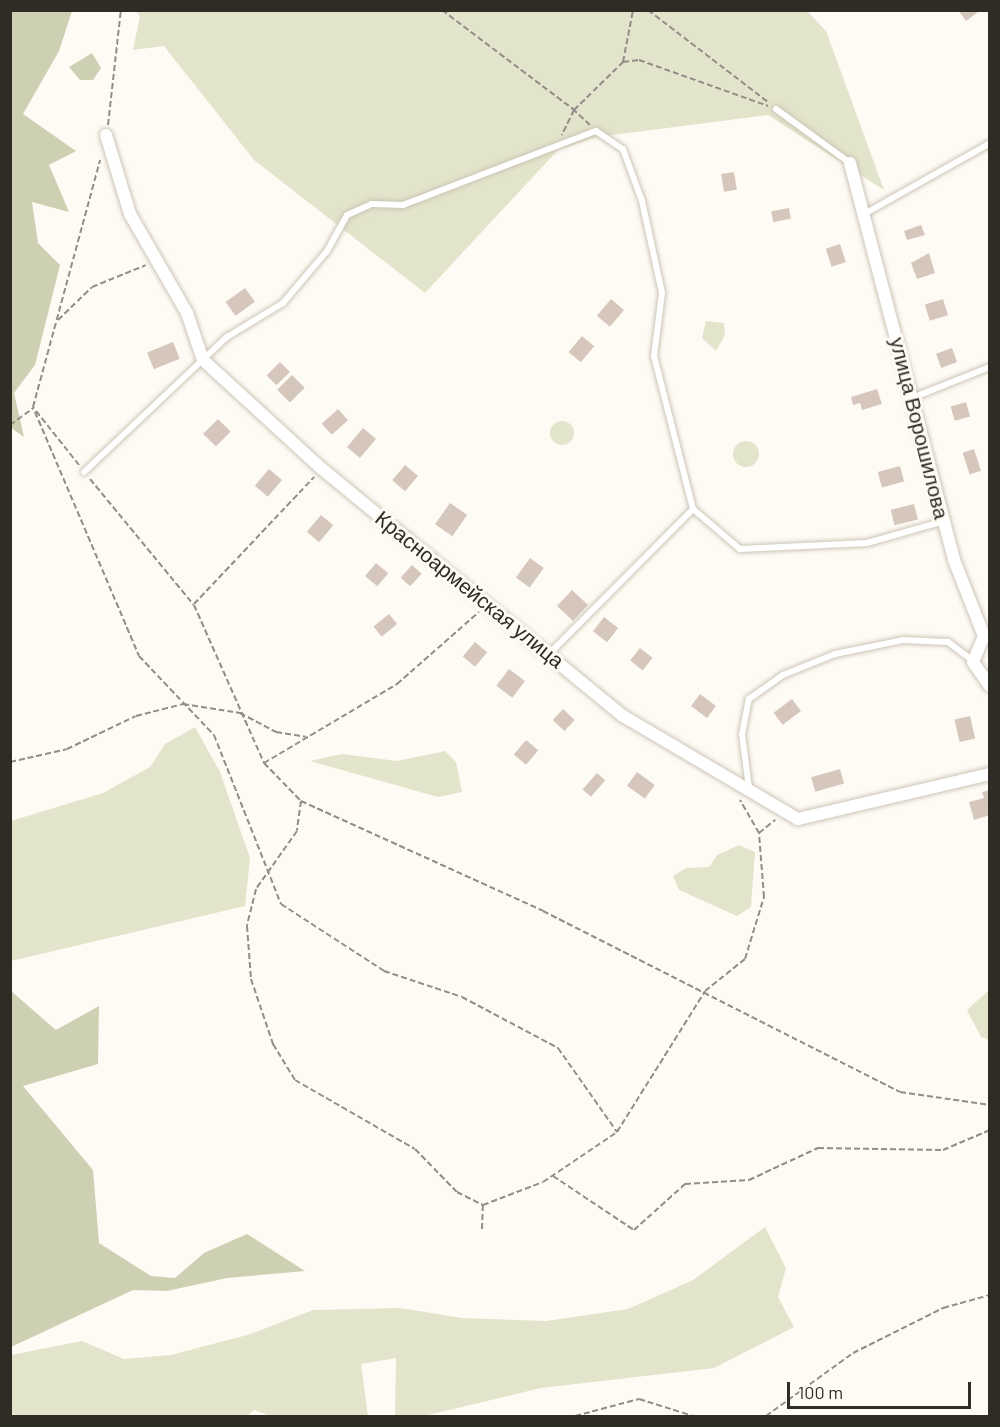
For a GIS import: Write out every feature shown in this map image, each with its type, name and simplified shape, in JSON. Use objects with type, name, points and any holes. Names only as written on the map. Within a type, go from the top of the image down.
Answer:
[{"type":"street","name":"Красноармейская улица","points":[[106,135],[130,214],[154,262],[187,313],[203,360],[322,469],[487,607],[550,653],[623,716],[684,755],[749,788],[798,819],[990,774]]},
{"type":"street","name":"улица Ворошилова","points":[[850,163],[866,213],[944,521],[984,636],[973,662]]},
{"type":"street","points":[[973,662],[990,686]]},
{"type":"lane","points":[[776,109],[850,163]]},
{"type":"lane","points":[[84,472],[227,337],[283,303],[327,251],[347,215],[372,204],[403,205],[596,131],[623,149],[642,201],[662,293],[654,356],[693,510],[740,549],[867,543],[944,521]]},
{"type":"lane","points":[[866,213],[990,143]]},
{"type":"lane","points":[[912,398],[990,367]]},
{"type":"lane","points":[[550,653],[693,510]]},
{"type":"lane","points":[[749,788],[742,734],[749,699],[783,675],[835,654],[903,640],[948,642],[973,662]]},
{"type":"path","points":[[106,135],[121,10]]},
{"type":"path","points":[[442,10],[574,110],[596,131]]},
{"type":"path","points":[[624,62],[633,10]]},
{"type":"path","points":[[648,10],[776,109]]},
{"type":"path","points":[[558,145],[574,110],[624,62],[639,60],[776,109]]},
{"type":"path","points":[[10,425],[33,407],[101,157]]},
{"type":"path","points":[[56,322],[92,287],[154,262]]},
{"type":"path","points":[[33,407],[194,605],[264,763],[301,801],[705,991],[900,1092],[990,1105]]},
{"type":"path","points":[[33,407],[139,656],[214,735],[268,878],[281,904],[384,971],[462,998],[558,1048],[617,1132]]},
{"type":"path","points":[[194,605],[322,469]]},
{"type":"path","points":[[264,763],[397,684],[487,607]]},
{"type":"path","points":[[10,762],[68,749],[136,716],[183,704],[240,712],[276,732],[306,737]]},
{"type":"path","points":[[301,801],[297,831],[268,878],[256,889],[247,927],[251,979],[273,1044],[295,1080],[415,1149],[457,1192],[483,1205],[553,1176],[617,1132],[705,991],[745,959],[764,897],[759,833],[738,795]]},
{"type":"path","points":[[553,1176],[634,1230],[685,1184],[749,1180],[818,1148],[943,1150],[990,1130]]},
{"type":"path","points":[[482,1229],[483,1205]]},
{"type":"path","points":[[766,1416],[853,1353],[943,1308],[990,1295]]},
{"type":"path","points":[[575,1416],[639,1399],[693,1416]]},
{"type":"green space","points":[[10,11],[72,11],[59,51],[23,114],[76,151],[49,165],[69,212],[32,202],[38,243],[60,265],[35,365],[14,393],[24,437],[10,427]]},
{"type":"green space","points":[[136,11],[807,11],[826,31],[884,190],[768,115],[597,137],[558,150],[425,293],[254,160],[164,46],[133,50],[140,16]]},
{"type":"green space","points":[[92,53],[101,68],[93,80],[80,80],[69,67]]},
{"type":"green space","points":[[706,321],[724,323],[725,335],[716,351],[702,338]]},
{"type":"green space","points":[[562,421],[571,424],[574,433],[571,442],[562,445],[553,442],[550,433],[553,424]]},
{"type":"green space","points":[[746,441],[755,445],[759,454],[755,463],[746,467],[737,463],[733,454],[737,445]]},
{"type":"green space","points":[[195,727],[220,772],[250,858],[245,906],[11,961],[11,821],[103,793],[150,767],[165,744]]},
{"type":"green space","points":[[445,751],[456,762],[462,792],[438,797],[310,761],[342,754],[397,761]]},
{"type":"green space","points":[[739,845],[755,852],[751,907],[737,916],[679,890],[673,876],[686,868],[709,867],[717,855]]},
{"type":"green space","points":[[989,990],[989,1040],[981,1037],[967,1010]]},
{"type":"green space","points":[[11,991],[56,1030],[99,1006],[98,1064],[23,1086],[93,1170],[99,1243],[151,1276],[175,1278],[204,1253],[247,1234],[305,1271],[227,1278],[167,1291],[133,1290],[11,1347]]},
{"type":"green space","points":[[765,1227],[786,1268],[778,1297],[794,1327],[714,1368],[541,1388],[424,1416],[395,1416],[396,1358],[361,1364],[368,1416],[271,1416],[254,1410],[247,1416],[11,1416],[11,1355],[82,1341],[124,1359],[171,1355],[251,1334],[313,1310],[400,1308],[462,1318],[546,1321],[628,1309],[693,1280]]},
{"type":"building","points":[[958,10],[977,10],[978,12],[966,21]]},
{"type":"building","points":[[734,172],[737,190],[724,192],[721,174]]},
{"type":"building","points":[[789,208],[791,219],[773,222],[771,211]]},
{"type":"building","points":[[921,225],[925,235],[907,240],[904,231]]},
{"type":"building","points":[[840,244],[846,262],[832,267],[826,249]]},
{"type":"building","points":[[929,253],[935,273],[917,279],[911,263]]},
{"type":"building","points":[[245,288],[255,302],[236,316],[226,302]]},
{"type":"building","points":[[611,299],[624,310],[610,327],[597,316]]},
{"type":"building","points":[[943,299],[948,315],[930,321],[925,305]]},
{"type":"building","points":[[582,336],[594,346],[581,362],[569,352]]},
{"type":"building","points":[[173,342],[180,359],[154,369],[147,352]]},
{"type":"building","points":[[952,348],[957,362],[941,368],[936,354]]},
{"type":"building","points":[[280,362],[290,372],[276,385],[267,375]]},
{"type":"building","points":[[292,375],[305,388],[290,403],[277,390]]},
{"type":"building","points":[[877,389],[882,404],[862,410],[860,403],[853,405],[851,397]]},
{"type":"building","points":[[966,402],[970,416],[955,421],[951,406]]},
{"type":"building","points":[[338,409],[348,420],[332,435],[322,424]]},
{"type":"building","points":[[218,419],[231,432],[216,447],[203,434]]},
{"type":"building","points":[[363,428],[376,439],[360,458],[347,447]]},
{"type":"building","points":[[974,449],[981,471],[970,475],[963,453]]},
{"type":"building","points":[[405,465],[418,476],[405,491],[392,480]]},
{"type":"building","points":[[900,466],[904,481],[882,487],[878,472]]},
{"type":"building","points":[[269,469],[282,480],[268,497],[255,486]]},
{"type":"building","points":[[450,503],[467,515],[452,536],[435,524]]},
{"type":"building","points":[[914,504],[918,520],[895,525],[891,510]]},
{"type":"building","points":[[321,515],[333,525],[319,542],[307,532]]},
{"type":"building","points":[[530,558],[544,568],[530,587],[516,577]]},
{"type":"building","points":[[376,563],[388,573],[377,586],[365,576]]},
{"type":"building","points":[[412,565],[422,574],[410,586],[401,578]]},
{"type":"building","points":[[572,590],[588,605],[573,621],[557,606]]},
{"type":"building","points":[[389,614],[397,624],[382,637],[373,627]]},
{"type":"building","points":[[604,617],[618,628],[607,642],[593,631]]},
{"type":"building","points":[[475,642],[487,652],[475,667],[463,657]]},
{"type":"building","points":[[640,648],[653,658],[643,670],[630,661]]},
{"type":"building","points":[[509,669],[525,681],[512,698],[496,686]]},
{"type":"building","points":[[700,694],[716,706],[707,718],[691,706]]},
{"type":"building","points":[[792,699],[801,711],[783,725],[774,713]]},
{"type":"building","points":[[563,709],[575,720],[564,731],[553,720]]},
{"type":"building","points":[[970,716],[975,738],[960,742],[954,720]]},
{"type":"building","points":[[526,740],[538,750],[526,765],[514,755]]},
{"type":"building","points":[[840,769],[844,783],[815,792],[811,777]]},
{"type":"building","points":[[637,772],[655,785],[645,799],[627,786]]},
{"type":"building","points":[[597,773],[605,780],[591,797],[583,790]]},
{"type":"building","points":[[990,790],[990,815],[974,820],[969,802],[984,798],[982,792]]}]
